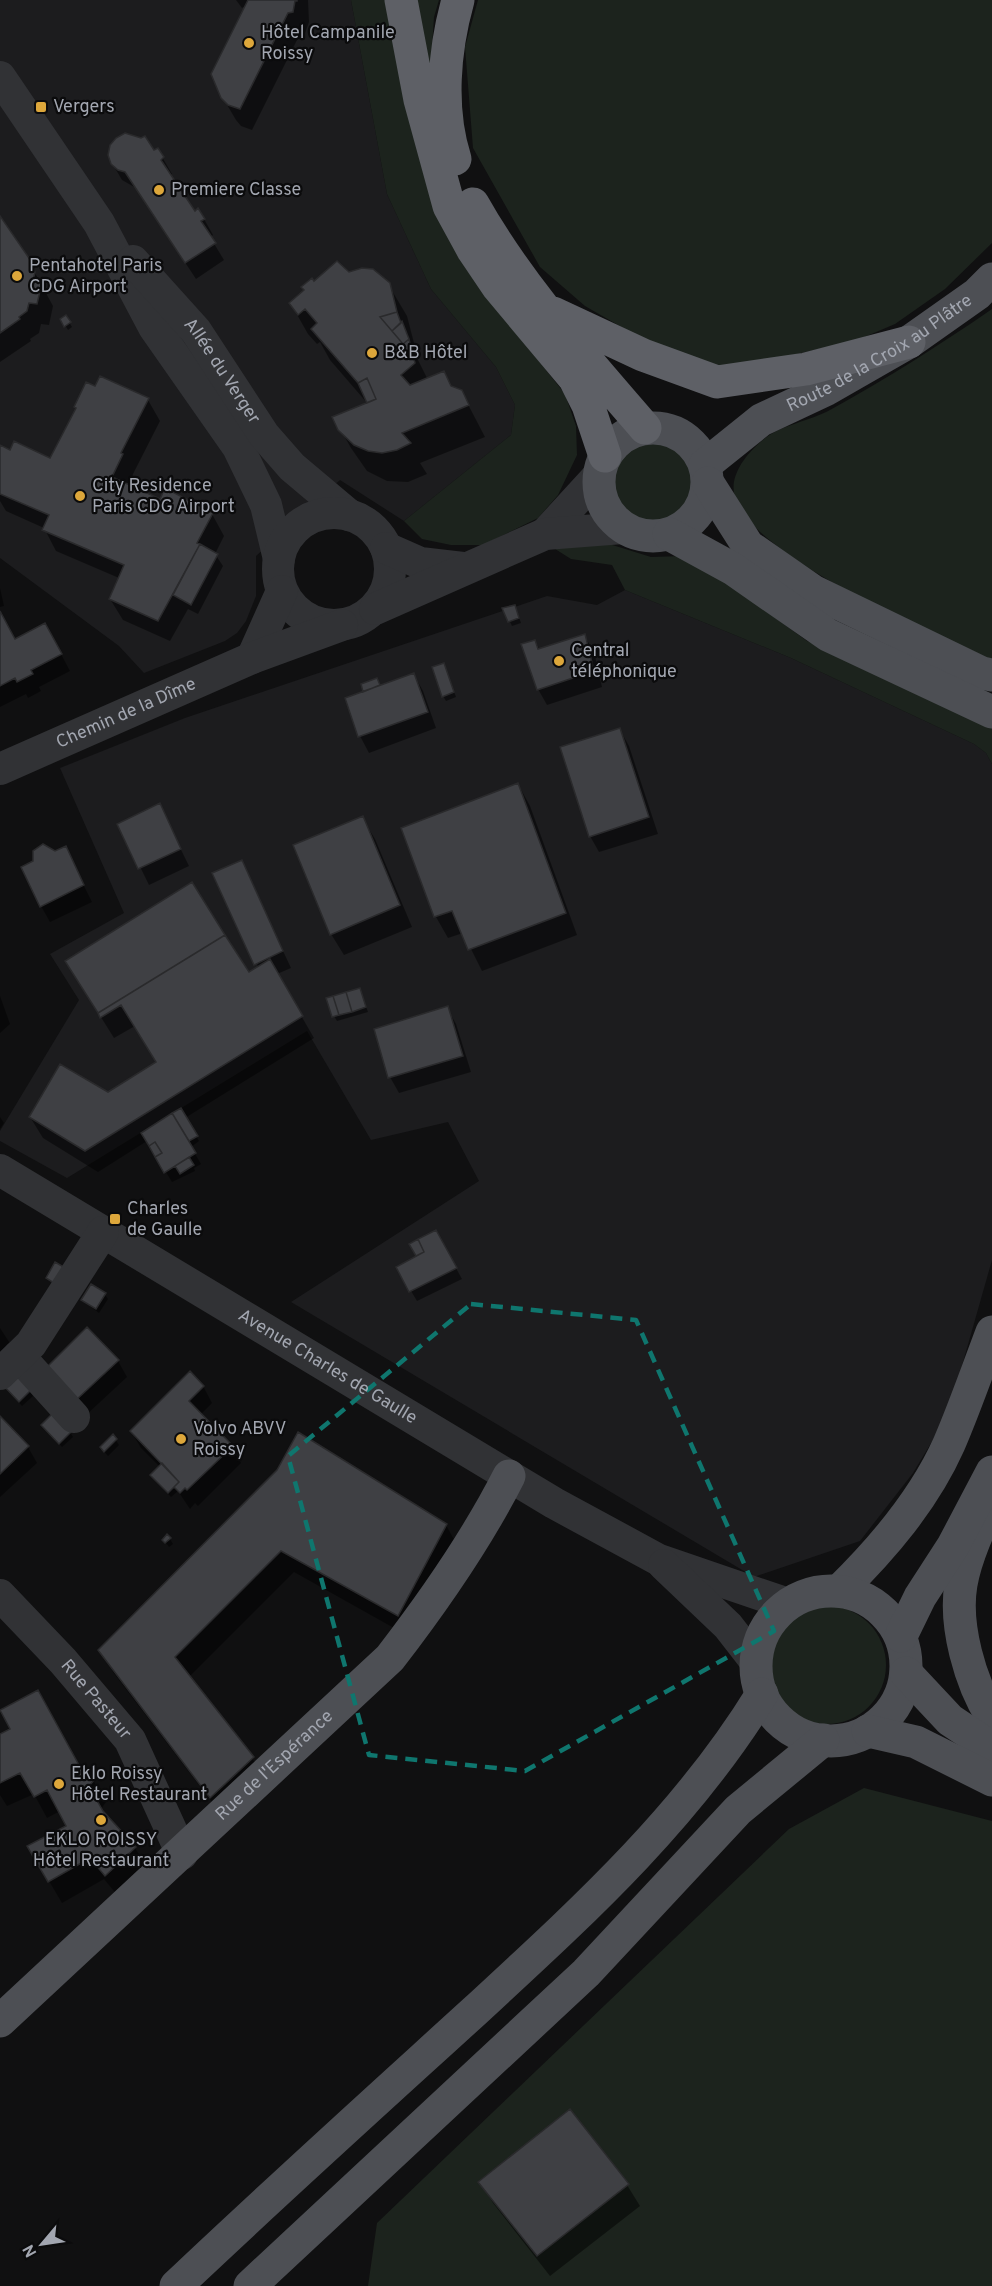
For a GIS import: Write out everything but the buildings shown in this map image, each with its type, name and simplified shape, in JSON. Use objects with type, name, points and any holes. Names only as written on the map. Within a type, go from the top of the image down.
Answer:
[{"type":"highway","points":[[401,0],[420,100],[449,206],[473,250],[498,287],[575,379],[588,405],[602,465]]},
{"type":"highway","points":[[458,0],[448,48],[445,88],[450,144],[467,192],[492,238],[546,309],[645,428]]},
{"type":"highway","points":[[546,309],[643,355],[717,382],[806,369],[909,342]]},
{"type":"main road","name":"Route de la Croix au Plâtre","points":[[682,436],[761,420],[827,389],[909,342],[977,294],[992,279]]},
{"type":"main road","name":"Route de la Croix au Plâtre","points":[[706,474],[761,420]]},
{"type":"main road","points":[[706,474],[705,500],[697,515],[684,527],[669,534],[640,535],[623,528],[611,518],[603,505],[599,490],[602,465],[615,442],[629,433],[645,428],[658,427],[682,436],[696,448],[706,474],[748,546],[813,591],[982,673],[992,675]]},
{"type":"main road","points":[[669,534],[733,569],[828,635],[992,712]]},
{"type":"main road","points":[[839,1591],[872,1558],[910,1512],[948,1445],[992,1332]]},
{"type":"main road","points":[[901,1636],[920,1598],[953,1546],[992,1472]]},
{"type":"main road","name":"Rue de l'Espérance","points":[[0,2020],[182,1854],[390,1658],[424,1615],[480,1530],[509,1476]]},
{"type":"main road","points":[[992,1501],[979,1528],[961,1584],[961,1630],[981,1699],[992,1717]]},
{"type":"main road","points":[[820,1591],[839,1591],[859,1595],[876,1605],[890,1619],[901,1636],[906,1654],[906,1673],[896,1703],[887,1717],[868,1731],[838,1740],[823,1740],[804,1735],[786,1726],[772,1712],[762,1694],[756,1662],[760,1641],[770,1622],[788,1604],[820,1591]]},
{"type":"main road","points":[[906,1673],[950,1720],[992,1748]]},
{"type":"main road","points":[[167,2286],[188,2275],[597,1899],[684,1803],[743,1725],[762,1694]]},
{"type":"main road","points":[[868,1731],[916,1742],[992,1780]]},
{"type":"main road","points":[[250,2286],[586,1973],[738,1810],[823,1740]]},
{"type":"street","name":"Allée du Verger","points":[[0,77],[10,113],[99,224],[196,331],[264,435],[292,467],[349,515]]},
{"type":"street","name":"Allée du Verger","points":[[99,224],[154,327],[238,447],[266,505],[279,559]]},
{"type":"street","points":[[545,534],[602,465]]},
{"type":"street","points":[[375,609],[384,596],[389,580],[390,564],[386,548],[377,533],[364,522],[349,515],[330,513],[312,518],[297,527],[285,542],[279,559],[278,575],[282,591],[292,607],[306,618],[323,625],[342,625],[359,620],[375,609],[545,534],[623,528]]},
{"type":"street","points":[[386,548],[420,563],[464,568]]},
{"type":"street","points":[[252,658],[282,591]]},
{"type":"street","name":"Chemin de la Dîme","points":[[0,769],[252,658],[342,625]]},
{"type":"street","name":"Avenue Charles de Gaulle","points":[[0,1170],[509,1476],[659,1560],[788,1604]]},
{"type":"street","points":[[74,1417],[10,1365],[32,1344],[103,1232]]},
{"type":"street","name":"Avenue Charles de Gaulle","points":[[659,1560],[728,1626],[756,1662]]},
{"type":"street","name":"Rue Pasteur","points":[[0,1595],[35,1630],[130,1740],[182,1854]]},
{"type":"highlighted area","points":[[471,1304],[636,1320],[774,1631],[525,1771],[369,1755],[288,1456]]},
{"type":"shaded area","points":[[0,0],[351,0],[387,194],[431,289],[496,367],[515,405],[511,435],[404,521],[340,480],[256,556],[256,596],[246,621],[237,633],[225,641],[144,673],[119,646],[0,558]]},
{"type":"shaded area","points":[[351,0],[391,0],[439,216],[466,269],[565,394],[576,426],[577,455],[558,495],[538,518],[483,545],[451,545],[422,539],[404,521],[511,435],[515,405],[496,367],[431,289],[387,194]]},
{"type":"shaded area","points":[[416,0],[439,0],[434,17],[430,77]]},
{"type":"shaded area","points":[[478,0],[992,0],[992,243],[945,289],[895,324],[855,341],[720,371],[665,352],[585,306],[540,267],[473,148],[465,47]]},
{"type":"shaded area","points":[[992,309],[992,658],[982,658],[844,589],[773,543],[749,520],[735,497],[734,480],[746,457],[771,434],[822,414],[851,398],[953,336]]},
{"type":"shaded area","points":[[653,437],[670,440],[685,450],[695,465],[698,482],[695,499],[685,514],[670,524],[653,527],[636,524],[621,514],[611,499],[608,482],[611,465],[621,450],[636,440]]},
{"type":"shaded area","points":[[606,543],[651,557],[684,556],[698,562],[807,641],[981,721],[992,728],[992,764],[986,753],[974,744],[791,658],[625,590],[612,565],[571,559],[552,547]]},
{"type":"shaded area","points":[[625,590],[791,658],[974,744],[986,753],[992,764],[992,1260],[948,1415],[913,1473],[860,1541],[754,1577],[291,1302],[479,1181],[448,1122],[371,1140],[307,1031],[67,1178],[0,1141],[0,1131],[79,1000],[50,954],[124,913],[60,768],[185,718],[547,596],[597,605]]},
{"type":"shaded area","points":[[827,1606],[850,1610],[869,1623],[882,1642],[886,1665],[882,1688],[869,1707],[850,1720],[827,1724],[804,1720],[785,1707],[772,1688],[768,1665],[772,1642],[785,1623],[804,1610]]},
{"type":"shaded area","points":[[864,1788],[992,1821],[992,2286],[368,2286],[377,2223],[789,1829]]},
{"type":"place","name":"Hôtel Campanile Roissy","points":[[249,43]]},
{"type":"place","name":"Vergers","points":[[41,107]]},
{"type":"place","name":"Premiere Classe","points":[[159,190]]},
{"type":"place","name":"Pentahotel Paris CDG Airport","points":[[17,276]]},
{"type":"place","name":"B&B Hôtel","points":[[372,353]]},
{"type":"place","name":"City Residence Paris CDG Airport","points":[[80,496]]},
{"type":"place","name":"Central téléphonique","points":[[559,661]]},
{"type":"place","name":"Charles de Gaulle","points":[[115,1219]]},
{"type":"place","name":"Volvo ABVV Roissy","points":[[181,1439]]},
{"type":"place","name":"Eklo Roissy Hôtel Restaurant","points":[[59,1784]]},
{"type":"place","name":"EKLO ROISSY Hôtel Restaurant","points":[[101,1820]]}]
